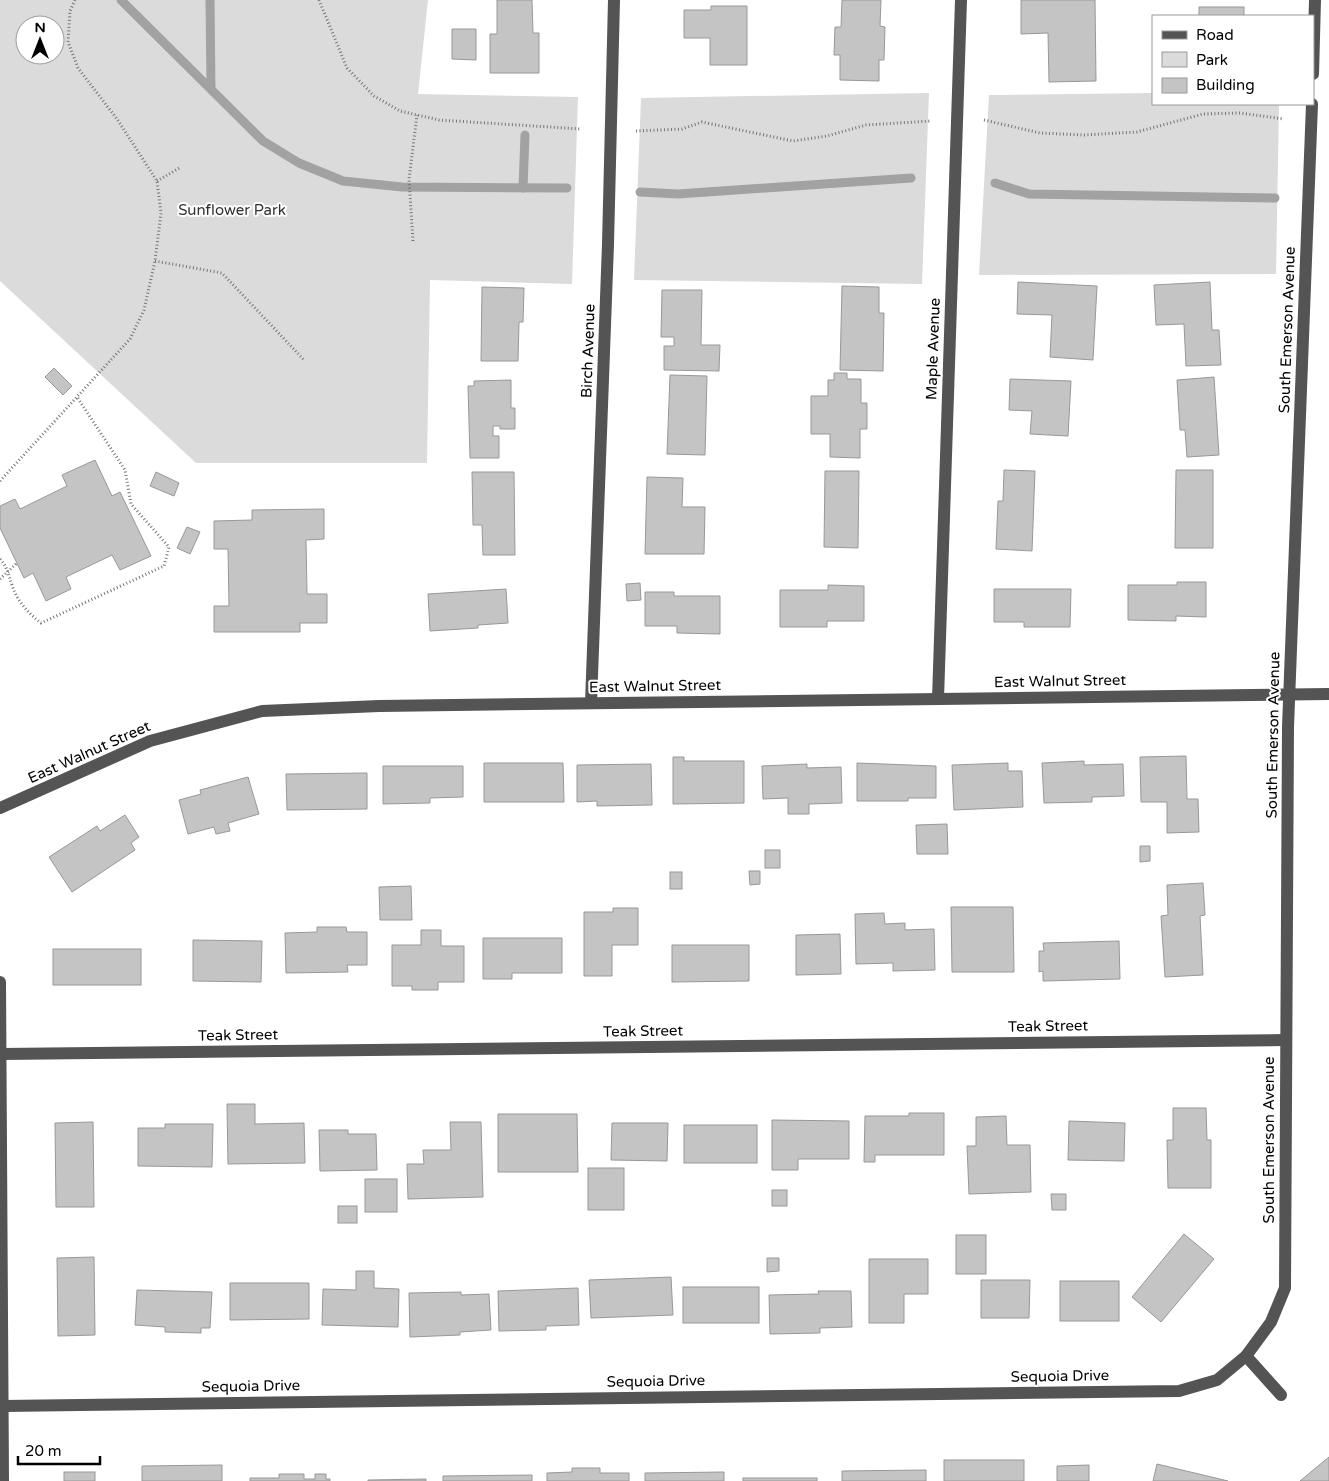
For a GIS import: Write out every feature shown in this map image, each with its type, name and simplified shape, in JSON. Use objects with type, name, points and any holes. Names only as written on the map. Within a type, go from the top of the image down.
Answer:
[{"type":"street","name":"Birch Avenue","points":[[591,703],[608,244],[614,0]]},
{"type":"street","name":"Maple Avenue","points":[[938,699],[961,0]]},
{"type":"street","points":[[1314,37],[1315,0]]},
{"type":"street","name":"South Emerson Avenue","points":[[1246,1356],[1271,1322],[1286,1288],[1289,694],[1312,105]]},
{"type":"street","name":"East Walnut Street","points":[[0,808],[150,741],[262,710],[378,706],[1329,694]]},
{"type":"street","points":[[0,982],[4,1481]]},
{"type":"street","name":"Teak Street","points":[[1,1054],[1286,1040]]},
{"type":"street","points":[[1246,1356],[1280,1396]]},
{"type":"street","name":"Sequoia Drive","points":[[3,1406],[1178,1391],[1217,1380],[1246,1356]]},
{"type":"path","points":[[0,481],[130,339],[144,310],[155,261],[161,213],[157,181],[116,119],[78,68],[68,42],[70,11],[75,0]]},
{"type":"path","points":[[319,0],[347,68],[374,96],[400,111],[439,120],[582,129]]},
{"type":"path","points":[[984,120],[1040,133],[1084,135],[1137,132],[1203,114],[1240,113],[1284,119]]},
{"type":"path","points":[[413,241],[409,179],[417,115]]},
{"type":"path","points":[[636,131],[682,129],[702,122],[793,141],[827,136],[866,125],[931,121]]},
{"type":"path","points":[[157,181],[181,168]]},
{"type":"path","points":[[155,261],[222,273],[304,360]]},
{"type":"path","points":[[0,559],[8,569],[12,586],[18,598],[28,613],[42,623],[164,566],[169,547],[131,504],[125,470],[77,398]]},
{"type":"path","points":[[0,579],[16,563]]},
{"type":"green space","name":"Sunflower Park","points":[[0,0],[428,0],[418,94],[578,97],[572,284],[430,280],[427,463],[196,463],[0,281]]},
{"type":"green space","points":[[929,93],[922,284],[634,280],[641,98]]},
{"type":"green space","points":[[1152,93],[1152,105],[1279,105],[1276,274],[979,275],[989,95]]},
{"type":"building","points":[[497,0],[532,0],[533,33],[539,33],[539,73],[490,73],[490,34],[497,34]]},
{"type":"building","points":[[842,0],[881,0],[880,26],[885,27],[884,60],[879,60],[879,81],[840,80],[840,55],[834,55],[835,27],[841,27]]},
{"type":"building","points":[[1021,0],[1095,0],[1096,81],[1049,82],[1048,33],[1021,34]]},
{"type":"building","points":[[711,6],[747,6],[747,65],[710,65],[710,38],[684,38],[684,10],[711,10]]},
{"type":"building","points":[[1199,7],[1244,7],[1244,15],[1199,15]]},
{"type":"building","points":[[452,29],[476,29],[476,60],[452,59]]},
{"type":"building","points":[[1018,282],[1097,286],[1093,360],[1050,357],[1052,315],[1017,314]]},
{"type":"building","points":[[1210,282],[1212,330],[1219,330],[1221,365],[1186,366],[1184,324],[1156,325],[1154,285]]},
{"type":"building","points":[[842,286],[879,287],[879,313],[884,313],[883,371],[840,370]]},
{"type":"building","points":[[482,287],[524,288],[523,322],[519,322],[518,361],[481,361]]},
{"type":"building","points":[[662,290],[702,290],[701,345],[720,345],[719,371],[664,370],[664,346],[674,346],[674,337],[661,337]]},
{"type":"building","points":[[54,368],[72,386],[63,395],[45,377]]},
{"type":"building","points":[[834,373],[847,373],[847,379],[861,379],[861,403],[867,403],[867,429],[860,429],[860,458],[830,457],[830,434],[811,434],[811,396],[828,396],[828,380],[834,380]]},
{"type":"building","points":[[670,375],[707,376],[705,455],[667,454]]},
{"type":"building","points":[[1214,377],[1219,455],[1187,457],[1185,430],[1180,430],[1177,380]]},
{"type":"building","points":[[1010,379],[1071,381],[1068,436],[1030,434],[1032,411],[1009,410]]},
{"type":"building","points":[[511,380],[511,408],[515,408],[515,429],[500,429],[500,426],[493,426],[493,436],[499,436],[499,458],[470,458],[468,386],[474,386],[474,381]]},
{"type":"building","points":[[95,460],[112,496],[120,492],[151,556],[120,570],[112,555],[66,577],[71,589],[46,601],[33,573],[24,578],[0,528],[0,506],[15,499],[20,509],[67,486],[62,475]]},
{"type":"building","points":[[1004,470],[1035,471],[1032,551],[996,549],[998,501],[1003,501]]},
{"type":"building","points":[[1176,470],[1213,470],[1213,548],[1175,548]]},
{"type":"building","points":[[825,471],[859,471],[858,548],[824,547]]},
{"type":"building","points":[[156,472],[179,483],[174,496],[150,486]]},
{"type":"building","points":[[472,472],[514,472],[515,555],[483,555],[482,525],[473,525]]},
{"type":"building","points":[[647,477],[683,478],[682,507],[705,507],[704,554],[645,554]]},
{"type":"building","points":[[324,509],[324,539],[306,540],[307,594],[327,594],[327,623],[300,623],[300,632],[214,632],[214,606],[229,606],[228,549],[214,549],[214,521],[252,520],[252,510]]},
{"type":"building","points":[[187,527],[200,532],[190,554],[177,548]]},
{"type":"building","points":[[1177,582],[1206,582],[1206,617],[1176,616],[1176,621],[1128,620],[1128,585],[1177,585]]},
{"type":"building","points":[[640,583],[641,600],[627,601],[626,584]]},
{"type":"building","points":[[828,585],[864,586],[864,621],[827,621],[827,627],[780,627],[780,590],[828,590]]},
{"type":"building","points":[[506,589],[508,623],[478,625],[478,628],[430,631],[428,594]]},
{"type":"building","points":[[994,589],[1071,589],[1070,627],[1024,627],[1024,622],[994,622]]},
{"type":"building","points":[[645,592],[674,592],[674,596],[720,596],[720,634],[677,633],[677,626],[645,626]]},
{"type":"building","points":[[1186,756],[1187,799],[1198,799],[1199,832],[1167,833],[1167,802],[1141,802],[1140,757]]},
{"type":"building","points":[[673,757],[684,757],[684,761],[744,761],[744,803],[673,804]]},
{"type":"building","points":[[1084,761],[1084,765],[1123,764],[1124,796],[1092,797],[1092,802],[1044,803],[1042,763]]},
{"type":"building","points":[[484,763],[563,763],[564,802],[484,802]]},
{"type":"building","points":[[857,763],[936,766],[936,798],[908,798],[908,801],[857,801]]},
{"type":"building","points":[[1008,763],[1008,771],[1022,771],[1023,807],[954,810],[952,765]]},
{"type":"building","points":[[651,764],[652,805],[597,806],[597,801],[577,802],[577,765]]},
{"type":"building","points":[[807,764],[807,768],[841,767],[842,803],[809,804],[809,814],[788,814],[788,798],[763,799],[762,766]]},
{"type":"building","points":[[383,766],[463,766],[463,797],[430,798],[430,803],[383,804]]},
{"type":"building","points":[[367,773],[367,809],[287,810],[286,774]]},
{"type":"building","points":[[248,777],[259,814],[228,823],[230,831],[216,834],[214,827],[188,834],[179,800],[201,794],[200,790]]},
{"type":"building","points":[[125,815],[139,837],[131,843],[135,850],[72,892],[49,857],[97,826],[100,831]]},
{"type":"building","points":[[947,824],[948,854],[917,854],[916,825]]},
{"type":"building","points":[[1140,846],[1150,846],[1150,861],[1140,862]]},
{"type":"building","points":[[765,850],[780,850],[780,868],[765,868]]},
{"type":"building","points":[[749,871],[760,871],[760,884],[750,885]]},
{"type":"building","points":[[670,872],[682,872],[682,889],[670,889]]},
{"type":"building","points":[[1203,883],[1205,915],[1200,916],[1203,975],[1165,977],[1161,916],[1168,915],[1167,885]]},
{"type":"building","points":[[411,886],[412,920],[380,920],[379,887]]},
{"type":"building","points":[[951,907],[1013,907],[1014,972],[952,972]]},
{"type":"building","points":[[613,908],[638,908],[638,945],[612,945],[612,976],[584,976],[584,912],[613,912]]},
{"type":"building","points":[[884,913],[885,924],[905,923],[905,930],[934,929],[935,970],[893,971],[893,963],[856,964],[855,914]]},
{"type":"building","points":[[317,927],[346,927],[347,932],[367,932],[367,965],[347,965],[348,972],[286,973],[285,933],[317,932]]},
{"type":"building","points":[[421,930],[441,930],[441,946],[464,946],[464,982],[438,982],[438,990],[412,990],[412,986],[392,986],[392,945],[421,945]]},
{"type":"building","points":[[840,934],[841,974],[796,975],[796,935]]},
{"type":"building","points":[[483,938],[562,938],[562,973],[512,973],[512,979],[483,979]]},
{"type":"building","points":[[193,940],[262,941],[261,982],[193,981]]},
{"type":"building","points":[[1119,941],[1120,979],[1043,981],[1043,971],[1039,972],[1039,951],[1044,951],[1043,943]]},
{"type":"building","points":[[672,945],[749,945],[749,981],[672,982]]},
{"type":"building","points":[[53,949],[141,949],[141,985],[53,985]]},
{"type":"building","points":[[227,1104],[255,1104],[255,1124],[304,1123],[305,1163],[228,1164]]},
{"type":"building","points":[[1173,1108],[1206,1108],[1207,1140],[1211,1140],[1211,1188],[1168,1188],[1167,1140],[1173,1140]]},
{"type":"building","points":[[909,1113],[944,1113],[944,1155],[875,1155],[875,1162],[864,1162],[865,1116],[909,1116]]},
{"type":"building","points":[[498,1114],[577,1114],[578,1172],[498,1172]]},
{"type":"building","points":[[1006,1116],[1007,1145],[1030,1145],[1031,1192],[969,1194],[967,1146],[976,1146],[976,1117]]},
{"type":"building","points":[[772,1120],[849,1121],[849,1159],[798,1159],[798,1170],[772,1170]]},
{"type":"building","points":[[1069,1121],[1125,1123],[1124,1161],[1068,1160]]},
{"type":"building","points":[[93,1122],[94,1207],[56,1207],[55,1123]]},
{"type":"building","points":[[450,1122],[481,1122],[483,1197],[408,1199],[407,1164],[424,1164],[423,1150],[451,1150]]},
{"type":"building","points":[[612,1123],[668,1123],[667,1161],[611,1160]]},
{"type":"building","points":[[165,1124],[213,1124],[212,1167],[138,1166],[138,1128],[165,1128]]},
{"type":"building","points":[[684,1125],[757,1125],[757,1163],[684,1163]]},
{"type":"building","points":[[319,1130],[348,1130],[348,1134],[376,1134],[377,1170],[320,1171]]},
{"type":"building","points":[[588,1168],[624,1168],[624,1210],[588,1210]]},
{"type":"building","points":[[365,1179],[397,1179],[397,1212],[365,1212]]},
{"type":"building","points":[[772,1190],[787,1190],[787,1206],[772,1206]]},
{"type":"building","points":[[1051,1194],[1066,1194],[1066,1210],[1052,1210]]},
{"type":"building","points":[[338,1206],[357,1206],[357,1223],[338,1223]]},
{"type":"building","points":[[1184,1234],[1214,1259],[1161,1322],[1132,1297]]},
{"type":"building","points":[[956,1235],[986,1235],[986,1274],[956,1274]]},
{"type":"building","points":[[94,1257],[95,1335],[58,1336],[57,1258]]},
{"type":"building","points":[[767,1258],[779,1258],[779,1271],[767,1272]]},
{"type":"building","points":[[869,1259],[928,1259],[928,1294],[904,1294],[904,1323],[869,1323]]},
{"type":"building","points":[[356,1271],[374,1271],[374,1288],[399,1289],[398,1327],[322,1325],[323,1289],[356,1290]]},
{"type":"building","points":[[671,1277],[673,1315],[591,1318],[589,1280]]},
{"type":"building","points":[[981,1280],[1030,1280],[1029,1318],[981,1318]]},
{"type":"building","points":[[1060,1281],[1119,1281],[1119,1321],[1060,1321]]},
{"type":"building","points":[[230,1283],[309,1283],[309,1319],[230,1320]]},
{"type":"building","points":[[683,1287],[759,1287],[759,1323],[683,1323]]},
{"type":"building","points":[[578,1288],[579,1325],[546,1326],[546,1330],[499,1331],[498,1291]]},
{"type":"building","points":[[137,1290],[212,1292],[210,1328],[201,1328],[201,1333],[165,1332],[165,1327],[135,1325]]},
{"type":"building","points":[[818,1291],[851,1291],[852,1327],[820,1328],[820,1333],[770,1334],[769,1295],[819,1294]]},
{"type":"building","points":[[461,1292],[461,1295],[489,1294],[491,1330],[460,1332],[460,1335],[410,1337],[409,1293]]},
{"type":"building","points":[[1329,1457],[1329,1481],[1300,1481]]},
{"type":"building","points":[[944,1460],[1024,1460],[1024,1481],[944,1481]]},
{"type":"building","points":[[1157,1464],[1228,1481],[1153,1481]]},
{"type":"building","points":[[222,1465],[222,1481],[142,1481],[142,1466]]},
{"type":"building","points":[[1089,1465],[1089,1481],[1057,1481],[1057,1466]]},
{"type":"building","points":[[572,1468],[600,1468],[600,1473],[629,1473],[629,1481],[547,1481],[547,1473],[572,1472]]},
{"type":"building","points":[[926,1470],[926,1481],[842,1481],[842,1471]]},
{"type":"building","points":[[64,1472],[95,1472],[95,1481],[64,1481]]},
{"type":"building","points":[[724,1472],[724,1481],[645,1481],[645,1473]]},
{"type":"building","points":[[279,1474],[304,1474],[304,1479],[315,1479],[315,1474],[326,1474],[326,1479],[330,1479],[330,1481],[250,1481],[250,1478],[279,1478]]},
{"type":"building","points":[[532,1475],[532,1481],[443,1481],[443,1476]]},
{"type":"building","points":[[743,1478],[817,1478],[817,1481],[743,1481]]},
{"type":"building","points":[[426,1479],[426,1481],[368,1481],[368,1480]]},
{"type":"waterway","points":[[121,0],[263,141],[299,163],[343,181],[402,187],[567,188]]},
{"type":"waterway","points":[[210,0],[211,89]]},
{"type":"waterway","points":[[523,188],[525,135]]},
{"type":"waterway","points":[[640,192],[678,194],[911,178]]},
{"type":"waterway","points":[[995,183],[1029,194],[1275,198]]}]
